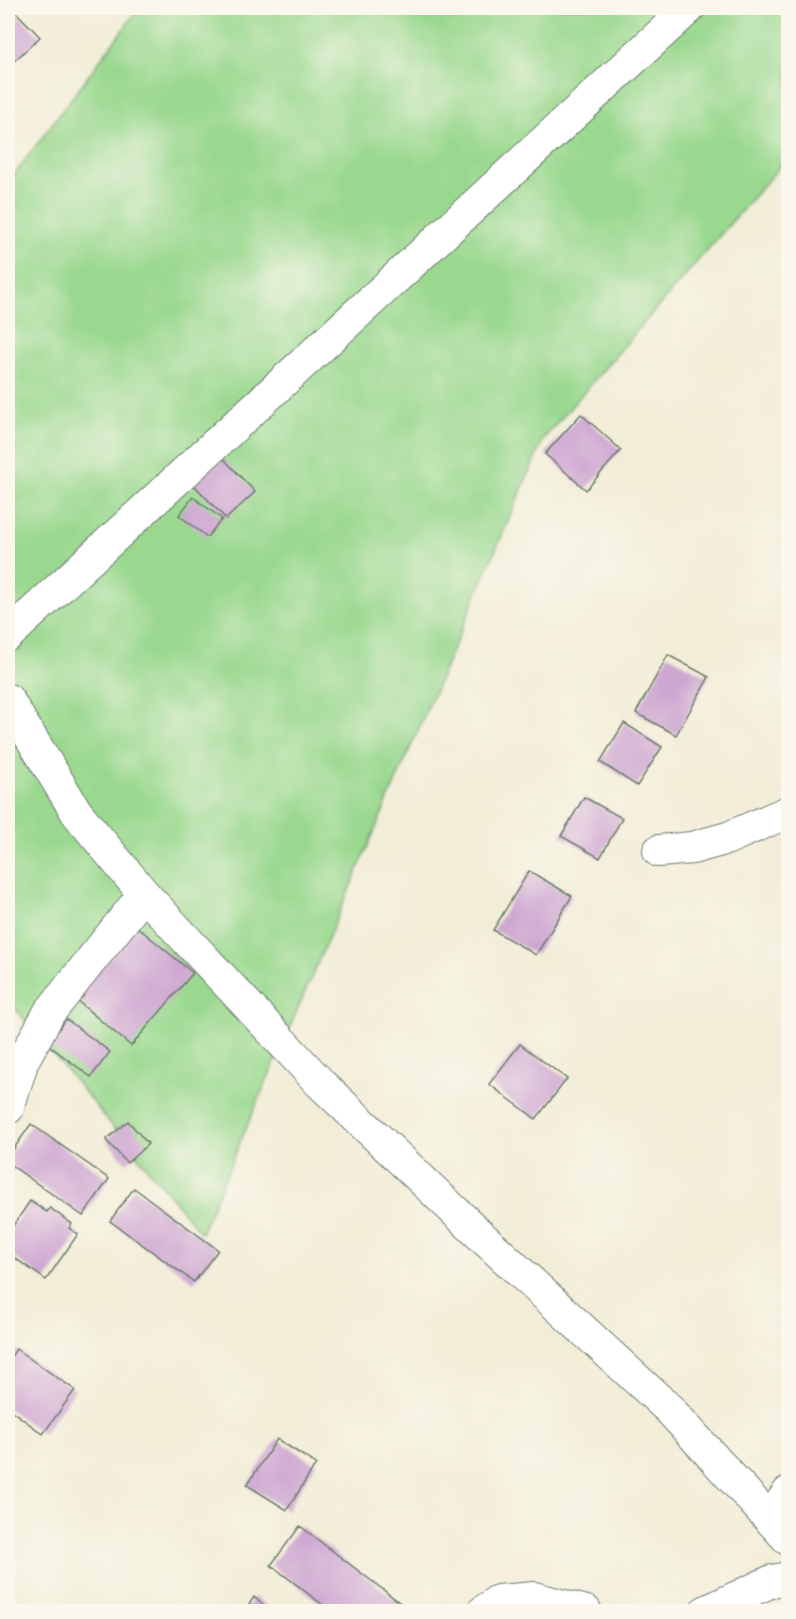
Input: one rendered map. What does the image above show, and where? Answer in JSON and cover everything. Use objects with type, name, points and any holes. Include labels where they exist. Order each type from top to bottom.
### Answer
[{"type":"street","points":[[8,635],[689,8]]},
{"type":"street","points":[[8,700],[76,813],[144,894],[321,1083],[481,1236],[669,1409],[779,1529]]},
{"type":"street","points":[[659,850],[692,848],[728,838],[789,812]]},
{"type":"street","points":[[8,1108],[23,1060],[49,1013],[144,894]]},
{"type":"street","points":[[779,1529],[789,1493]]},
{"type":"street","points":[[705,1611],[772,1581],[789,1578]]},
{"type":"street","points":[[483,1611],[498,1601],[534,1598],[586,1611]]},
{"type":"green space","points":[[139,8],[788,8],[788,157],[544,438],[201,1233],[8,1000],[8,183]]},
{"type":"building","points":[[8,8],[12,8],[40,37],[12,63],[8,58]]},
{"type":"building","points":[[581,414],[621,450],[586,490],[545,454]]},
{"type":"building","points":[[222,457],[255,492],[226,519],[193,484]]},
{"type":"building","points":[[193,497],[222,519],[207,537],[179,515]]},
{"type":"building","points":[[668,655],[709,677],[676,735],[636,713]]},
{"type":"building","points":[[624,723],[662,747],[637,786],[600,762]]},
{"type":"building","points":[[584,797],[622,818],[600,858],[561,836]]},
{"type":"building","points":[[529,871],[572,896],[536,955],[493,930]]},
{"type":"building","points":[[136,926],[193,973],[131,1046],[75,999]]},
{"type":"building","points":[[66,1019],[110,1052],[91,1077],[47,1044]]},
{"type":"building","points":[[520,1044],[567,1079],[536,1119],[489,1084]]},
{"type":"building","points":[[128,1121],[148,1144],[127,1163],[106,1140]]},
{"type":"building","points":[[31,1124],[109,1179],[83,1216],[8,1163],[8,1157]]},
{"type":"building","points":[[134,1188],[218,1250],[194,1282],[110,1221]]},
{"type":"building","points":[[30,1201],[47,1212],[50,1208],[72,1224],[69,1228],[78,1234],[46,1280],[8,1253],[8,1233]]},
{"type":"building","points":[[16,1349],[75,1390],[43,1434],[8,1408],[8,1361]]},
{"type":"building","points":[[277,1439],[316,1464],[287,1510],[247,1485]]},
{"type":"building","points":[[300,1526],[412,1612],[332,1612],[271,1565]]},
{"type":"building","points":[[254,1597],[274,1612],[244,1612]]}]
